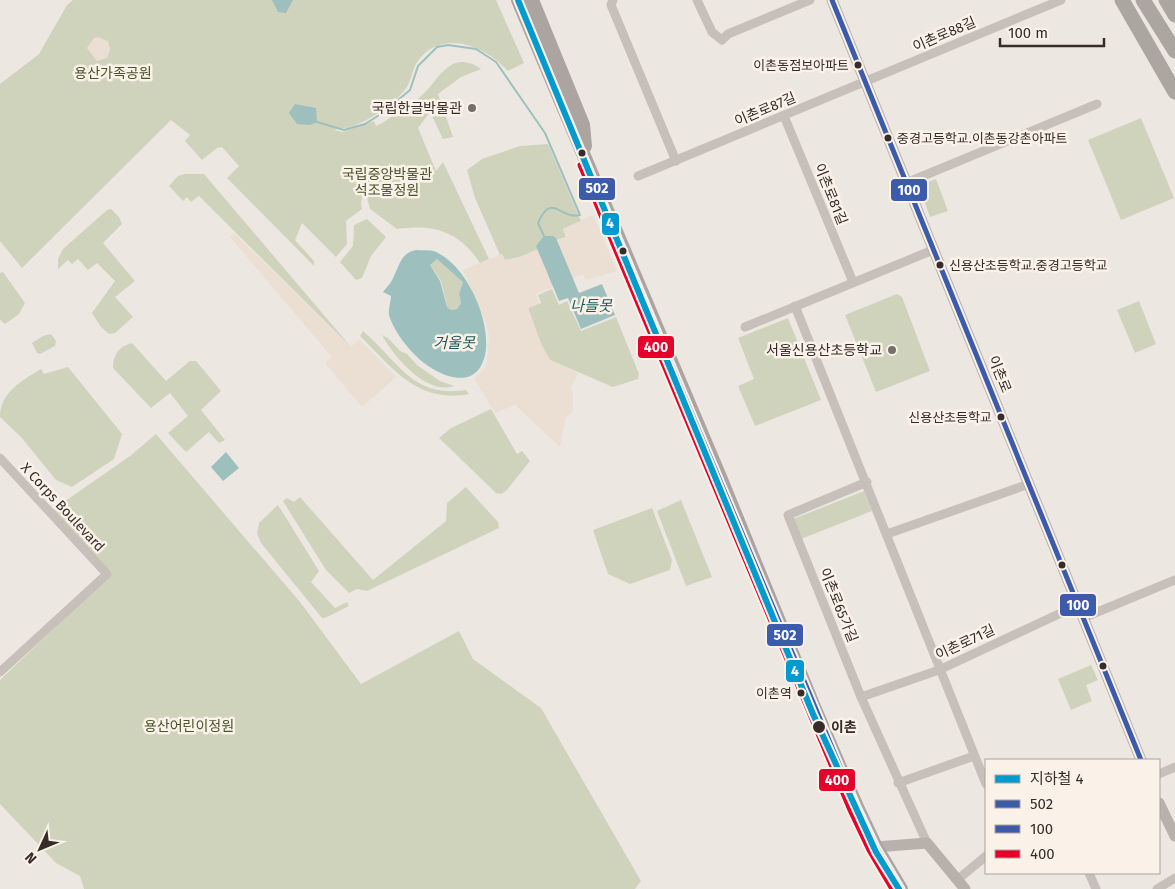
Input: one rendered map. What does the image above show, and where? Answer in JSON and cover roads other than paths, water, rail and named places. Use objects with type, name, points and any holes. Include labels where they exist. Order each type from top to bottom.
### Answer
[{"type":"highway","points":[[1122,0],[1175,92]]},
{"type":"highway","points":[[1143,0],[1175,51]]},
{"type":"highway","points":[[1166,0],[1175,15]]},
{"type":"main road","points":[[518,0],[720,477],[810,698],[876,847],[901,889]]},
{"type":"main road","points":[[532,0],[583,125],[587,162]]},
{"type":"street","points":[[613,0],[611,5],[676,161]]},
{"type":"street","points":[[697,0],[712,32],[722,40],[728,34],[810,0]]},
{"type":"street","name":"이촌로","points":[[832,0],[1078,605],[1112,695],[1140,759]]},
{"type":"street","name":"이촌로88길","points":[[865,82],[1061,0]]},
{"type":"street","name":"이촌로87길","points":[[638,176],[865,82]]},
{"type":"street","points":[[906,183],[1097,104]]},
{"type":"street","name":"이촌로81길","points":[[784,116],[853,282]]},
{"type":"street","points":[[745,327],[933,250]]},
{"type":"street","points":[[796,306],[867,482],[939,670],[985,782]]},
{"type":"street","name":"X Corps Boulevard","points":[[0,458],[107,574],[0,672]]},
{"type":"street","name":"이촌로65가길","points":[[867,482],[788,515],[861,697],[898,784],[927,842]]},
{"type":"street","points":[[887,534],[1029,484]]},
{"type":"street","points":[[1083,618],[1175,580]]},
{"type":"street","name":"이촌로71길","points":[[861,697],[939,670],[1078,605]]},
{"type":"street","points":[[898,784],[974,756]]},
{"type":"street","points":[[1160,774],[1175,767]]},
{"type":"street","points":[[1160,805],[1175,836]]},
{"type":"street","points":[[876,847],[927,842],[961,885],[985,857]]},
{"type":"street","points":[[1089,874],[1096,889]]},
{"type":"street","points":[[1157,889],[1175,878]]},
{"type":"water","points":[[272,0],[293,0],[286,13],[278,12]]},
{"type":"water","points":[[295,104],[316,108],[317,122],[310,125],[297,124],[289,113]]},
{"type":"water","name":"나들못","points":[[544,236],[556,238],[579,293],[602,284],[615,315],[581,329],[568,298],[559,301],[536,246]]},
{"type":"water","name":"거울못","points":[[411,251],[433,251],[438,253],[449,260],[468,283],[481,313],[486,342],[485,355],[480,367],[473,375],[464,378],[454,377],[433,369],[412,352],[393,326],[389,313],[391,296],[383,292],[392,280],[404,256]],"holes":[[[437,259],[463,282],[459,294],[461,303],[457,309],[451,310],[447,307],[440,281],[430,265]]]},
{"type":"water","points":[[226,452],[239,468],[223,481],[211,467]]},
{"type":"waterway","points":[[317,122],[344,130],[365,124],[381,114],[410,90],[418,66],[437,47],[448,45],[476,49],[496,62],[545,133],[580,215],[567,214],[552,208],[548,209],[538,223],[544,236]]},
{"type":"metro line","name":"4","points":[[518,0],[813,714],[876,852],[899,889]]},
{"type":"place","name":"이촌동점보아파트","points":[[858,65]]},
{"type":"place","name":"국립한글박물관","points":[[472,108]]},
{"type":"place","name":"중경고등학교.이촌동강촌아파트","points":[[888,138]]},
{"type":"place","name":"신용산초등학교.중경고등학교","points":[[940,265]]},
{"type":"place","name":"서울신용산초등학교","points":[[892,350]]},
{"type":"place","name":"신용산초등학교","points":[[1001,417]]},
{"type":"place","name":"이촌역","points":[[801,693]]},
{"type":"place","name":"이촌","points":[[819,727]]},
{"type":"park label","name":"용산가족공원","points":[[113,73]]},
{"type":"park label","name":"국립중앙박물관 석조물정원","points":[[387,182]]},
{"type":"park label","name":"용산어린이정원","points":[[189,726]]}]
